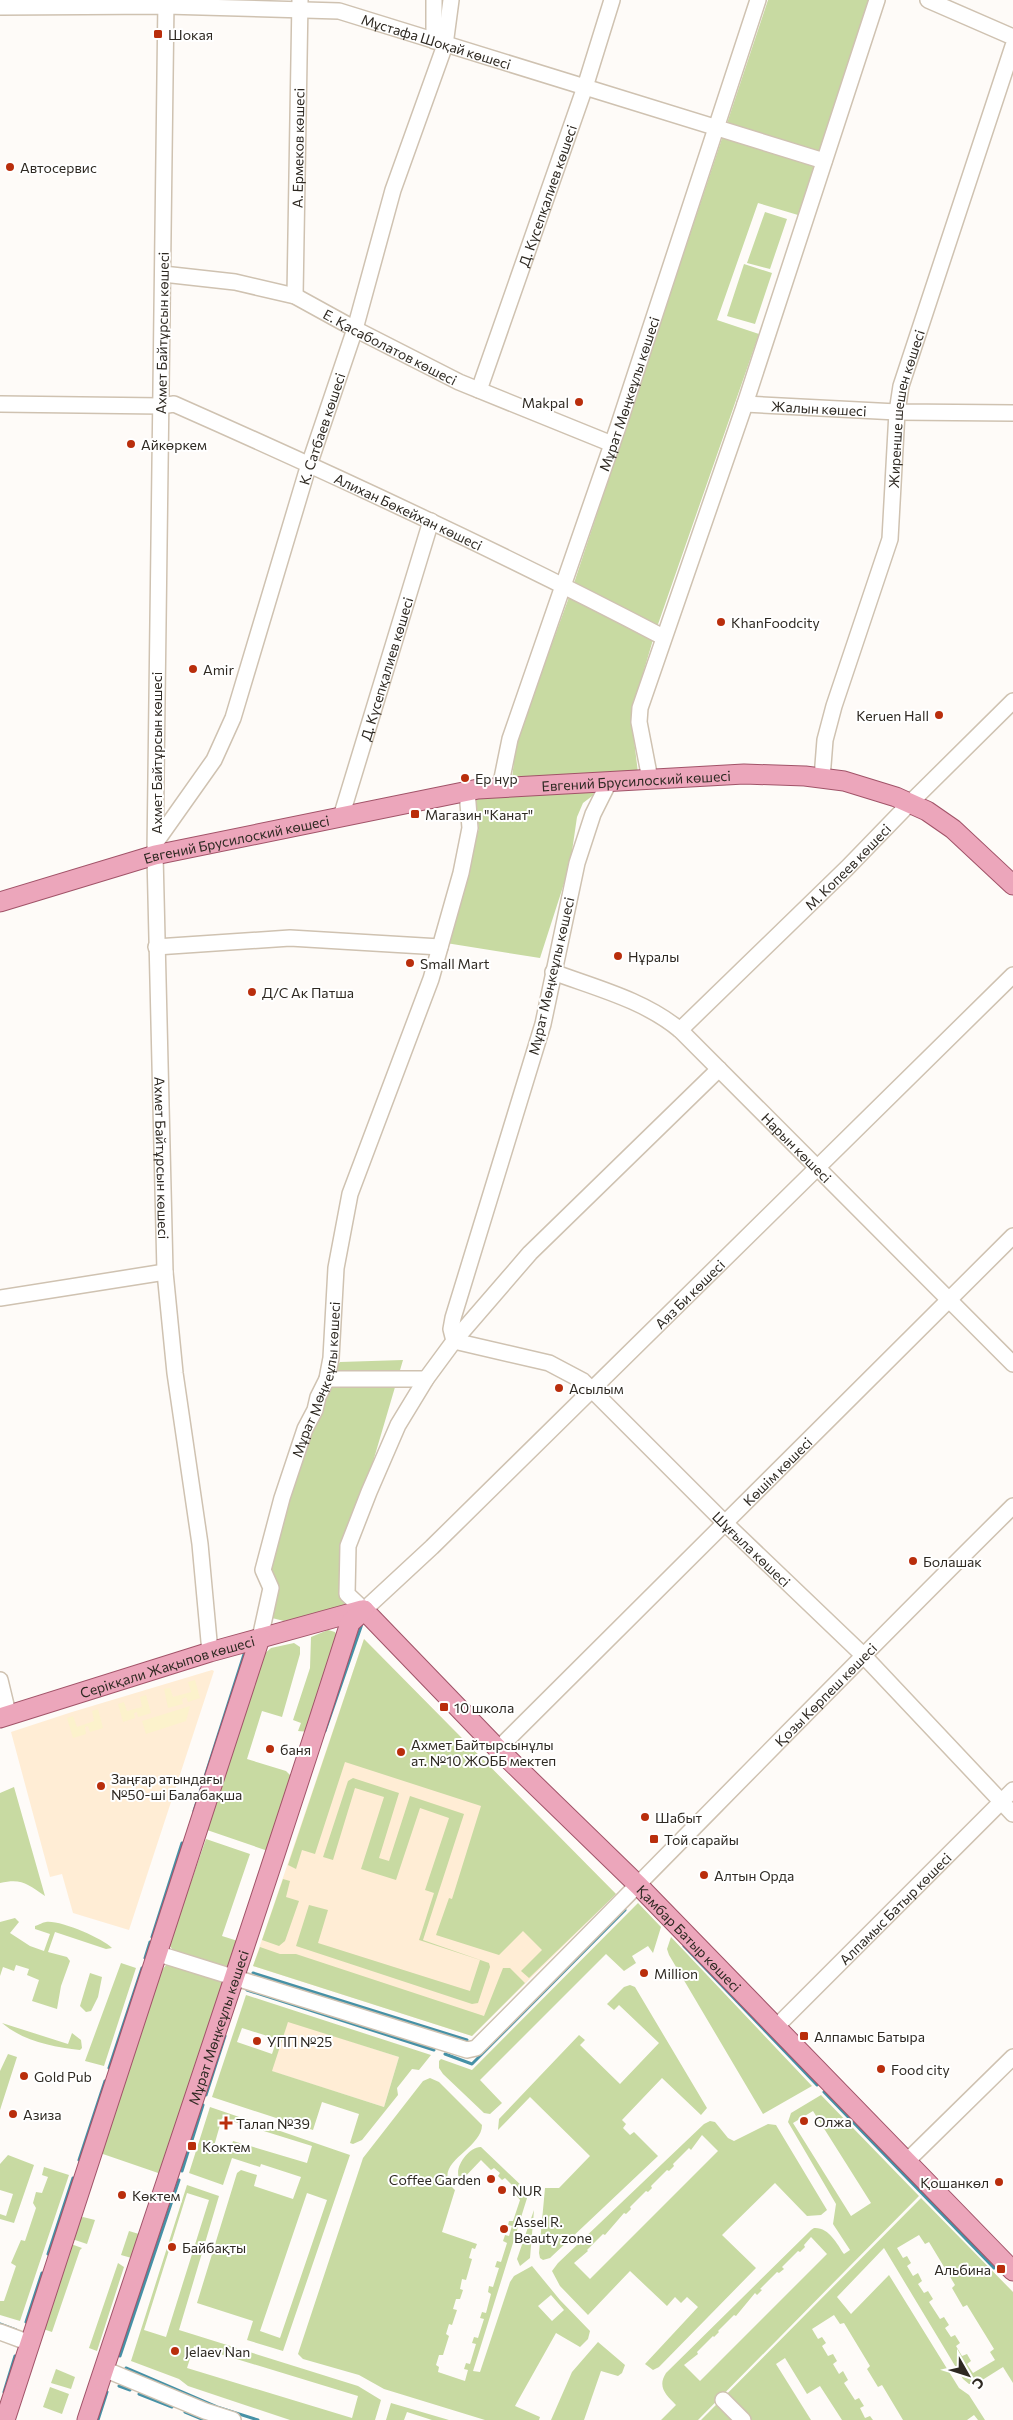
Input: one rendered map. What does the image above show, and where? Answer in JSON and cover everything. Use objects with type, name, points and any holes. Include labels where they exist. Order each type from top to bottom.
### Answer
[{"type":"main road","name":"Евгений Брусилоский көшесі","points":[[0,902],[156,849],[340,817],[467,791],[744,774],[822,778],[870,788],[910,803],[953,829],[1013,885]]},
{"type":"main road","name":"Серікқали Жақыпов көшесі","points":[[1,1718],[210,1652],[364,1610]]},
{"type":"main road","name":"Мұрат Мөңкеұлы көшесі","points":[[87,2420],[233,1977],[275,1858],[350,1623],[364,1610]]},
{"type":"main road","name":"Қамбар Батыр көшесі","points":[[364,1610],[498,1749],[639,1886],[1013,2271]]},
{"type":"main road","points":[[336,1618],[343,1624],[346,1636]]},
{"type":"main road","name":"Мұрат Мөңкеұлы көшесі","points":[[5,2420],[156,1962],[260,1638]]},
{"type":"street","points":[[434,0],[440,43]]},
{"type":"street","name":"К. Сатбаев көшесі","points":[[156,849],[200,783],[228,731],[310,464],[355,330],[393,190],[440,43],[451,0]]},
{"type":"street","name":"Д. Күсепқалиев көшесі","points":[[479,390],[584,87],[612,0]]},
{"type":"street","name":"Мұрат Мөңкеұлы көшесі","points":[[500,788],[510,739],[612,444],[758,0]]},
{"type":"street","points":[[650,779],[638,715],[663,637],[745,404],[877,0]]},
{"type":"street","points":[[928,0],[1013,37]]},
{"type":"street","name":"Мұстафа Шоқай көшесі","points":[[0,7],[166,3],[300,4],[339,11],[824,161]]},
{"type":"street","name":"Ахмет Байтұрсын көшесі","points":[[166,3],[156,947],[165,1272],[175,1373],[200,1544],[210,1652]]},
{"type":"street","name":"А. Ермеков көшесі","points":[[295,296],[300,4]]},
{"type":"street","name":"Жиренше шешен көшесі","points":[[822,778],[825,740],[834,706],[890,539],[897,412],[901,386],[1013,46]]},
{"type":"street","name":"Е. Қасаболатов көшесі","points":[[163,274],[235,282],[295,296],[355,330],[479,390],[612,444]]},
{"type":"street","name":"Алихан Бөкейхан көшесі","points":[[0,404],[161,406],[174,404],[310,464],[564,584],[663,637]]},
{"type":"street","name":"Жалын көшесі","points":[[745,404],[897,412],[1013,412]]},
{"type":"street","name":"Д. Күсепқалиев көшесі","points":[[340,817],[431,521]]},
{"type":"street","name":"М. Копеев көшесі","points":[[680,1030],[847,868],[1013,701]]},
{"type":"street","name":"Мұрат Мөңкеұлы көшесі","points":[[454,1341],[451,1329],[453,1318],[543,1024],[577,864],[593,814],[609,782]]},
{"type":"street","name":"Мұрат Мөңкеұлы көшесі","points":[[260,1638],[271,1588],[263,1570],[282,1498],[305,1429],[315,1410],[318,1397],[327,1379],[331,1358],[336,1268],[350,1194],[431,979],[461,873],[470,828],[467,791]]},
{"type":"street","points":[[156,947],[290,938],[440,947]]},
{"type":"street","name":"Нарын көшесі","points":[[553,972],[642,1006],[667,1019],[680,1030],[1013,1364]]},
{"type":"street","name":"Аяз Би көшесі","points":[[364,1610],[432,1547],[1013,975]]},
{"type":"street","points":[[364,1610],[347,1594],[348,1546],[398,1425],[426,1379],[454,1341],[530,1252],[719,1069]]},
{"type":"street","name":"Көшім көшесі","points":[[498,1749],[1013,1236]]},
{"type":"street","points":[[0,1298],[165,1272]]},
{"type":"street","name":"Шұғыла көшесі","points":[[454,1341],[549,1363],[571,1373],[592,1389],[726,1523],[863,1655],[1013,1814]]},
{"type":"street","points":[[327,1379],[426,1379]]},
{"type":"street","name":"Қозы Көрпеш көшесі","points":[[233,1977],[471,2050],[639,1886],[863,1655],[1013,1506]]},
{"type":"street","points":[[0,1680],[7,1709],[1,1718]]},
{"type":"street","name":"Алпамыс Батыр көшесі","points":[[776,2027],[1013,1790]]},
{"type":"street","points":[[156,1962],[233,1977]]},
{"type":"street","points":[[906,2162],[1013,2057]]},
{"type":"street","points":[[0,2332],[30,2343]]},
{"type":"street","points":[[104,2369],[205,2411],[233,2420]]},
{"type":"street","points":[[723,2400],[743,2420]]},
{"type":"shaded area","name":"Ахмет Байтырсынұлы ат. №10 ЖОББ мектеп","points":[[364,1639],[616,1894],[472,2036],[253,1966]]},
{"type":"shaded area","name":"Заңғар атындағы №50-ші Балабақша","points":[[212,1670],[214,1671],[129,1930],[73,1913],[62,1874],[50,1877],[11,1732]]},
{"type":"shaded area","points":[[288,2021],[399,2057],[384,2107],[271,2071]]},
{"type":"green space","points":[[768,0],[871,0],[798,215],[758,203],[717,320],[759,334],[655,633],[631,714],[638,773],[512,779],[516,742],[572,589]]},
{"type":"green space","points":[[765,212],[787,219],[770,269],[747,263]]},
{"type":"green space","points":[[744,264],[772,273],[755,324],[727,316]]},
{"type":"green space","points":[[600,790],[583,803],[577,817],[570,865],[540,958],[446,943],[479,828],[473,798]]},
{"type":"green space","points":[[403,1360],[370,1472],[340,1550],[342,1595],[351,1605],[284,1621],[264,1616],[263,1570],[327,1379],[340,1362]]},
{"type":"green space","points":[[328,1630],[335,1632],[337,1636],[309,1732],[298,1731],[301,1723],[293,1720],[310,1668],[311,1637]]},
{"type":"green space","points":[[364,1639],[616,1894],[529,1978],[521,1971],[542,1950],[523,1931],[499,1955],[436,1935],[449,1898],[452,1899],[481,1806],[345,1762],[315,1854],[302,1850],[296,1869],[288,1865]]},
{"type":"green space","points":[[294,1643],[300,1647],[300,1654],[282,1717],[262,1711],[247,1759],[286,1771],[294,1779],[271,1852],[207,1830],[263,1655],[271,1648]]},
{"type":"green space","points":[[353,1778],[399,1793],[379,1858],[389,1861],[410,1796],[464,1814],[423,1940],[489,1963],[490,1967],[478,2003],[472,2004],[296,1946],[309,1905],[328,1910],[318,1943],[470,1991],[480,1960],[419,1940],[434,1893],[425,1890],[449,1818],[420,1808],[396,1880],[361,1869],[384,1797],[355,1788],[333,1860],[323,1857],[348,1781]]},
{"type":"green space","points":[[14,1787],[45,1896],[24,1883],[14,1881],[0,1883],[0,1793]]},
{"type":"green space","points":[[206,1839],[250,1854],[222,1936],[241,1942],[232,1966],[227,1968],[173,1950],[169,1945]]},
{"type":"green space","points":[[283,1879],[290,1881],[286,1897],[299,1901],[285,1941],[279,1946],[262,1940]]},
{"type":"green space","points":[[638,1903],[661,1927],[653,1953],[648,1946],[632,1956],[636,1963],[624,1971],[606,1954],[480,2080],[502,2103],[490,2114],[484,2113],[443,2074],[439,2068],[439,2061],[441,2059],[472,2070]]},
{"type":"green space","points":[[15,1918],[19,1922],[10,1933],[30,1946],[44,1951],[50,1934],[35,1929],[35,1926],[46,1922],[80,1930],[112,1948],[106,1949],[55,1932],[48,1952],[67,1957],[70,1961],[61,1986],[57,2009],[32,2001],[39,1980],[27,1975],[29,1969],[16,1965],[14,1971],[3,1967],[0,1976],[0,1922]]},
{"type":"green space","points":[[671,1937],[812,2086],[763,2114],[669,1955],[667,1949]]},
{"type":"green space","points":[[260,1947],[280,1954],[296,1954],[484,2016],[503,1968],[510,1968],[525,1983],[472,2036],[253,1966]]},
{"type":"green space","points":[[121,1963],[136,1968],[104,2066],[85,2061]]},
{"type":"green space","points":[[167,1964],[222,1981],[225,1984],[164,2175],[100,2153],[161,1971]]},
{"type":"green space","points":[[90,1973],[102,1977],[98,1997],[91,2011],[86,2012],[80,2006]]},
{"type":"green space","points":[[630,1985],[635,1987],[707,2108],[701,2115],[662,2078],[622,2120],[626,2124],[623,2128],[630,2135],[634,2132],[658,2156],[550,2258],[543,2260],[540,2258],[539,2253],[545,2188],[559,2188],[590,2156],[530,2097],[498,2130],[499,2119],[579,2035],[585,2040],[580,2045],[620,2084],[659,2043],[619,2005],[614,2010],[607,2004],[624,1987]]},
{"type":"green space","points":[[246,1995],[431,2055],[419,2070],[412,2069],[397,2088],[398,2095],[362,2140],[353,2144],[350,2143],[359,2114],[322,2102],[313,2130],[212,2097]],"holes":[[[288,2022],[399,2057],[384,2107],[272,2071]],[[242,2028],[277,2039],[272,2054],[237,2042]]]},
{"type":"green space","points":[[2,2023],[68,2044],[72,2033],[81,2040],[82,2048],[80,2050],[70,2049],[29,2039]]},
{"type":"green space","points":[[8,2054],[17,2057],[0,2110],[0,2071]]},
{"type":"green space","points":[[430,2078],[439,2082],[482,2125],[480,2134],[458,2157],[448,2172],[448,2181],[455,2190],[442,2232],[477,2244],[475,2249],[472,2248],[469,2258],[472,2259],[466,2280],[462,2279],[460,2289],[463,2290],[460,2299],[456,2299],[453,2309],[457,2310],[452,2325],[449,2324],[446,2334],[449,2336],[443,2355],[439,2355],[436,2365],[439,2367],[438,2372],[465,2381],[468,2370],[464,2369],[466,2363],[470,2364],[476,2344],[472,2343],[474,2337],[478,2338],[484,2319],[480,2318],[482,2312],[486,2313],[491,2294],[488,2292],[489,2286],[493,2287],[499,2268],[495,2267],[497,2261],[501,2262],[507,2243],[503,2241],[505,2235],[509,2236],[512,2226],[508,2225],[509,2221],[513,2221],[520,2200],[512,2190],[514,2187],[505,2178],[502,2180],[498,2176],[500,2173],[494,2168],[491,2170],[481,2160],[461,2181],[458,2176],[460,2165],[471,2150],[481,2147],[525,2189],[528,2195],[473,2371],[480,2372],[510,2282],[514,2276],[532,2266],[560,2300],[590,2331],[588,2339],[580,2347],[556,2333],[515,2406],[540,2417],[539,2420],[485,2420],[384,2389],[359,2375],[303,2359],[298,2354],[363,2158],[423,2081]],"holes":[[[551,2295],[564,2310],[552,2321],[538,2306]]]},
{"type":"green space","points":[[821,2095],[919,2196],[698,2420],[661,2420],[676,2405],[666,2394],[663,2387],[662,2382],[666,2373],[811,2230],[819,2228],[824,2230],[844,2254],[850,2250],[833,2224],[836,2204],[788,2122],[791,2113]],"holes":[[[813,2111],[871,2203],[851,2216],[793,2123]],[[811,2237],[827,2254],[700,2381],[684,2365],[698,2354],[697,2352],[734,2315],[736,2316],[755,2293],[757,2295],[762,2290],[760,2289],[777,2272],[779,2273],[784,2269],[782,2267],[798,2251],[800,2252],[805,2247],[804,2245]]]},
{"type":"green space","points":[[210,2107],[350,2155],[283,2351],[247,2340],[253,2321],[197,2303],[237,2173],[241,2170],[257,2175],[254,2186],[293,2199],[301,2177],[261,2164],[260,2167],[232,2158],[223,2185],[189,2173]],"holes":[[[222,2118],[312,2146],[307,2163],[233,2141],[230,2151],[214,2146]],[[307,2193],[327,2200],[280,2338],[260,2331]]]},
{"type":"green space","points":[[710,2121],[715,2122],[728,2138],[734,2141],[768,2124],[776,2125],[827,2210],[821,2215],[807,2216],[775,2183],[722,2235],[756,2268],[659,2367],[653,2370],[645,2364],[698,2307],[687,2297],[681,2303],[675,2297],[667,2306],[630,2271],[588,2315],[560,2286],[552,2271],[558,2263],[704,2124]],"holes":[[[702,2135],[718,2151],[590,2279],[574,2263],[603,2234],[605,2235],[624,2213],[626,2214],[631,2209],[630,2207],[646,2191],[648,2192],[652,2188],[651,2186],[667,2170],[669,2171],[674,2166],[673,2164],[689,2148],[691,2150]]]},
{"type":"green space","points":[[8,2155],[34,2165],[14,2223],[0,2219],[0,2214],[6,2216],[13,2194],[0,2190],[0,2164]]},
{"type":"green space","points":[[44,2167],[69,2175],[20,2321],[0,2315],[0,2301],[4,2301],[16,2266],[11,2263],[21,2240],[25,2241],[36,2208],[33,2203],[36,2192],[42,2193],[48,2177],[42,2175]]},
{"type":"green space","points":[[187,2185],[219,2196],[179,2330],[358,2386],[381,2400],[375,2420],[290,2420],[188,2386],[179,2379],[131,2361]],"holes":[[[187,2193],[209,2200],[166,2337],[144,2330]],[[194,2346],[358,2396],[352,2418],[187,2368]]]},
{"type":"green space","points":[[921,2198],[1013,2292],[1013,2383],[1003,2367],[976,2384],[969,2384],[963,2379],[884,2248],[837,2297],[851,2314],[889,2275],[959,2388],[969,2395],[985,2420],[978,2420],[974,2415],[967,2420],[903,2420],[882,2385],[878,2387],[867,2369],[870,2366],[844,2323],[840,2324],[834,2315],[812,2329],[818,2339],[822,2337],[826,2343],[822,2346],[828,2356],[833,2354],[837,2361],[833,2364],[839,2374],[843,2371],[848,2380],[844,2383],[855,2400],[859,2398],[864,2406],[860,2408],[865,2418],[870,2416],[873,2420],[842,2420],[820,2386],[807,2394],[785,2358],[776,2364],[811,2420],[751,2420],[730,2400],[736,2420],[701,2420]],"holes":[[[919,2235],[925,2244],[929,2242],[955,2285],[952,2288],[963,2307],[967,2305],[994,2349],[990,2352],[995,2360],[973,2373],[967,2364],[971,2361],[967,2354],[962,2356],[956,2346],[960,2343],[955,2335],[951,2337],[945,2328],[949,2325],[944,2317],[940,2319],[929,2302],[933,2299],[928,2291],[924,2293],[918,2284],[922,2281],[918,2273],[913,2276],[907,2266],[911,2263],[907,2256],[903,2258],[897,2248]]]},
{"type":"green space","points":[[534,2210],[530,2258],[520,2266],[517,2259]]},
{"type":"green space","points":[[83,2217],[95,2220],[87,2244],[72,2239]]},
{"type":"green space","points":[[129,2231],[139,2234],[135,2259],[121,2255]]},
{"type":"green space","points":[[71,2244],[82,2248],[52,2332],[43,2329]]},
{"type":"green space","points":[[118,2263],[124,2267],[97,2351],[89,2348]]},
{"type":"green space","points":[[598,2342],[625,2365],[622,2373],[618,2376],[601,2371],[584,2420],[551,2420],[572,2372]]},
{"type":"green space","points":[[56,2369],[75,2377],[71,2389],[51,2383]]},
{"type":"green space","points":[[50,2387],[69,2394],[62,2414],[43,2407]]},
{"type":"green space","points":[[391,2403],[449,2420],[432,2420],[407,2412],[404,2420],[386,2420]]},
{"type":"sand","points":[[195,1680],[200,1698],[188,1702],[186,1697],[182,1699],[183,1704],[168,1708],[164,1689],[170,1688],[173,1697],[191,1692],[188,1682]]},
{"type":"sand","points":[[146,1695],[151,1713],[138,1717],[137,1712],[134,1713],[135,1718],[123,1722],[118,1704],[124,1702],[127,1711],[142,1707],[140,1697]]},
{"type":"sand","points":[[190,1706],[186,1721],[146,1734],[142,1721]]},
{"type":"sand","points":[[98,1709],[103,1728],[90,1732],[88,1726],[85,1727],[86,1734],[73,1738],[67,1718],[73,1716],[77,1727],[94,1721],[92,1711]]},
{"type":"waterway","points":[[325,1731],[363,1621]]},
{"type":"waterway","points":[[194,1811],[246,1648]]},
{"type":"waterway","points":[[152,1937],[182,1843]]},
{"type":"waterway","points":[[445,2054],[472,2064],[625,1910]]},
{"type":"waterway","points":[[145,1958],[150,1942]]},
{"type":"waterway","points":[[684,1946],[817,2085]]},
{"type":"waterway","points":[[109,2068],[142,1968]]},
{"type":"waterway","points":[[253,1973],[467,2040]]},
{"type":"waterway","points":[[247,1990],[434,2050]]},
{"type":"waterway","points":[[206,2095],[225,2036]]},
{"type":"waterway","points":[[79,2160],[105,2081]]},
{"type":"waterway","points":[[824,2092],[994,2268]]},
{"type":"waterway","points":[[192,2140],[203,2105]]},
{"type":"waterway","points":[[182,2171],[188,2152]]},
{"type":"waterway","points":[[48,2254],[73,2178]]},
{"type":"waterway","points":[[120,2356],[179,2180]]},
{"type":"waterway","points":[[26,2322],[42,2273]]},
{"type":"waterway","points":[[0,2324],[16,2330]]},
{"type":"waterway","points":[[4,2392],[15,2356]]},
{"type":"waterway","points":[[126,2368],[217,2407],[258,2420]]},
{"type":"waterway","points":[[119,2386],[130,2390]]},
{"type":"waterway","points":[[98,2420],[107,2392]]},
{"type":"waterway","points":[[139,2394],[172,2407]]},
{"type":"waterway","points":[[185,2412],[204,2420]]},
{"type":"place","name":"Шокая","points":[[158,34]]},
{"type":"place","name":"Автосервис","points":[[10,167]]},
{"type":"place","name":"Makpal","points":[[579,402]]},
{"type":"place","name":"Айкөркем","points":[[131,444]]},
{"type":"place","name":"KhanFoodcity","points":[[721,622]]},
{"type":"place","name":"Amir","points":[[193,669]]},
{"type":"place","name":"Keruen Hall","points":[[939,715]]},
{"type":"place","name":"Ер нур","points":[[465,778]]},
{"type":"place","name":"Магазин \"Канат\"","points":[[415,814]]},
{"type":"place","name":"Нұралы","points":[[618,956]]},
{"type":"place","name":"Small Mart","points":[[410,963]]},
{"type":"place","name":"Д/С Ак Патша","points":[[252,992]]},
{"type":"place","name":"Асылым","points":[[559,1388]]},
{"type":"place","name":"Болашак","points":[[913,1561]]},
{"type":"place","name":"10 школа","points":[[444,1707]]},
{"type":"place","name":"баня","points":[[270,1749]]},
{"type":"place","name":"Ахмет Байтырсынұлы ат. №10 ЖОББ мектеп","points":[[401,1752]]},
{"type":"place","name":"Заңғар атындағы №50-ші Балабақша","points":[[101,1786]]},
{"type":"place","name":"Шабыт","points":[[645,1817]]},
{"type":"place","name":"Той сарайы","points":[[654,1839]]},
{"type":"place","name":"Алтын Орда","points":[[704,1875]]},
{"type":"place","name":"Million","points":[[644,1973]]},
{"type":"place","name":"Алпамыс Батыра","points":[[804,2036]]},
{"type":"place","name":"УПП №25","points":[[257,2041]]},
{"type":"place","name":"Food city","points":[[881,2069]]},
{"type":"place","name":"Gold Pub","points":[[24,2076]]},
{"type":"place","name":"Азиза","points":[[13,2114]]},
{"type":"place","name":"Олжа","points":[[804,2121]]},
{"type":"place","name":"Талап №39","points":[[226,2123]]},
{"type":"place","name":"Коктем","points":[[192,2146]]},
{"type":"place","name":"Coffee Garden","points":[[491,2179]]},
{"type":"place","name":"Қошанкөл","points":[[999,2182]]},
{"type":"place","name":"NUR","points":[[502,2190]]},
{"type":"place","name":"Көктем","points":[[122,2195]]},
{"type":"place","name":"Assel R. Beauty zone","points":[[504,2229]]},
{"type":"place","name":"Байбақты","points":[[172,2247]]},
{"type":"place","name":"Альбина","points":[[1001,2269]]},
{"type":"place","name":"Jelaev Nan","points":[[175,2351]]}]
